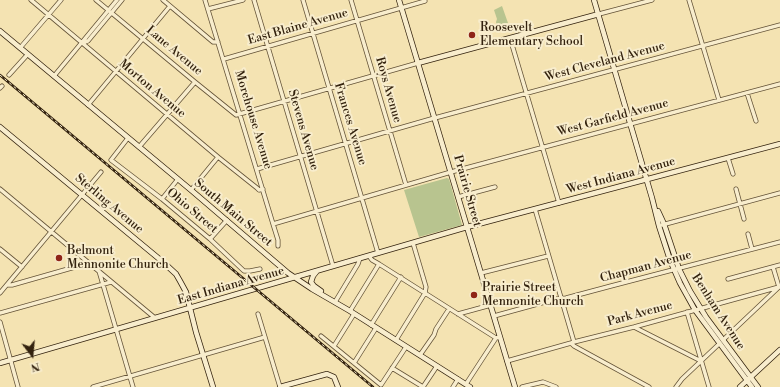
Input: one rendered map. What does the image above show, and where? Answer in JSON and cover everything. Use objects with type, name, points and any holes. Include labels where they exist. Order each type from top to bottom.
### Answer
[{"type":"main road","name":"Prairie Street","points":[[399,0],[491,305],[498,337],[515,387]]},
{"type":"main road","name":"Benham Avenue","points":[[594,0],[652,198],[684,290],[695,310],[749,379],[758,387]]},
{"type":"main road","points":[[418,63],[598,14]]},
{"type":"main road","name":"South Main Street","points":[[0,31],[295,278],[468,386]]},
{"type":"main road","name":"Sterling Avenue","points":[[0,127],[170,269],[180,281],[184,286],[202,355],[213,387]]},
{"type":"main road","name":"West Indiana Avenue","points":[[467,227],[780,144]]},
{"type":"main road","name":"East Indiana Avenue","points":[[0,363],[318,272],[333,266],[467,227]]},
{"type":"main road","name":"Benham Avenue","points":[[676,269],[721,342]]},
{"type":"main road","points":[[318,272],[313,276],[312,283],[326,297]]},
{"type":"main road","points":[[740,387],[780,350]]},
{"type":"main road","points":[[280,387],[324,374],[332,375],[335,378],[338,387]]},
{"type":"main road","name":"Benham Avenue","points":[[749,379],[752,387]]},
{"type":"street","name":"Morton Avenue","points":[[31,0],[218,157],[259,190],[263,189]]},
{"type":"street","points":[[20,48],[61,0]]},
{"type":"street","name":"Lane Avenue","points":[[96,0],[234,114],[240,114]]},
{"type":"street","points":[[110,11],[117,0]]},
{"type":"street","points":[[54,76],[84,39],[122,0]]},
{"type":"street","points":[[163,0],[213,42],[218,42]]},
{"type":"street","name":"Morehouse Avenue","points":[[205,0],[274,224],[278,246]]},
{"type":"street","points":[[208,9],[243,0]]},
{"type":"street","name":"Stevens Avenue","points":[[254,0],[333,266]]},
{"type":"street","name":"Frances Avenue","points":[[303,0],[378,253]]},
{"type":"street","name":"Roys Avenue","points":[[351,0],[406,185]]},
{"type":"street","points":[[598,14],[652,0]]},
{"type":"street","points":[[689,0],[719,100]]},
{"type":"street","name":"East Blaine Avenue","points":[[224,59],[425,1]]},
{"type":"street","points":[[88,105],[170,6]]},
{"type":"street","name":"West Cleveland Avenue","points":[[257,169],[389,130],[780,25]]},
{"type":"street","points":[[510,38],[559,203]]},
{"type":"street","points":[[9,75],[28,54]]},
{"type":"street","points":[[240,114],[418,63]]},
{"type":"street","points":[[139,147],[195,82]]},
{"type":"street","name":"West Garfield Avenue","points":[[274,224],[451,172],[780,84]]},
{"type":"street","points":[[747,93],[756,121]]},
{"type":"street","name":"Ohio Street","points":[[128,138],[111,160],[162,199],[210,239],[244,271],[260,268]]},
{"type":"street","points":[[191,190],[218,157]]},
{"type":"street","points":[[728,158],[733,174]]},
{"type":"street","points":[[0,293],[101,172]]},
{"type":"street","points":[[162,199],[178,179]]},
{"type":"street","points":[[458,197],[495,187]]},
{"type":"street","points":[[0,189],[155,318]]},
{"type":"street","points":[[736,189],[744,219]]},
{"type":"street","points":[[661,225],[780,193]]},
{"type":"street","points":[[535,209],[572,343],[574,346],[644,386],[649,387]]},
{"type":"street","points":[[210,239],[227,220]]},
{"type":"street","points":[[748,234],[752,250]]},
{"type":"street","name":"Chapman Avenue","points":[[494,316],[780,242]]},
{"type":"street","points":[[396,340],[425,293],[426,287],[413,243]]},
{"type":"street","points":[[0,249],[22,267]]},
{"type":"street","points":[[369,256],[372,260],[401,277],[449,309],[498,337],[468,386]]},
{"type":"street","points":[[481,274],[548,256]]},
{"type":"street","points":[[335,302],[358,264],[360,258]]},
{"type":"street","points":[[7,285],[12,285],[89,263]]},
{"type":"street","points":[[334,346],[379,264]]},
{"type":"street","points":[[728,279],[780,265]]},
{"type":"street","points":[[676,387],[682,379],[779,287],[773,267]]},
{"type":"street","points":[[99,271],[133,387]]},
{"type":"street","points":[[354,363],[401,277]]},
{"type":"street","points":[[0,313],[111,282]]},
{"type":"street","name":"Park Avenue","points":[[507,361],[779,287]]},
{"type":"street","points":[[458,314],[491,305]]},
{"type":"street","points":[[420,355],[449,309]]},
{"type":"street","points":[[687,312],[709,387]]},
{"type":"street","points":[[258,314],[280,387]]},
{"type":"street","points":[[0,322],[18,387]]},
{"type":"street","points":[[634,327],[701,361]]},
{"type":"street","points":[[321,336],[381,385],[406,347]]},
{"type":"street","points":[[93,387],[265,337]]},
{"type":"street","points":[[392,368],[423,387],[437,366]]},
{"type":"street","points":[[453,387],[458,379]]},
{"type":"street","points":[[522,387],[542,382],[556,387]]},
{"type":"green space","points":[[502,6],[508,23],[497,27],[497,19],[494,10]]},
{"type":"green space","points":[[447,178],[449,179],[462,225],[419,237],[404,190]]},
{"type":"railway","points":[[0,75],[373,387]]},
{"type":"place","name":"Roosevelt Elementary School","points":[[472,35]]},
{"type":"place","name":"Belmont Mennonite Church","points":[[59,258]]},
{"type":"place","name":"Prairie Street Mennonite Church","points":[[474,295]]}]
